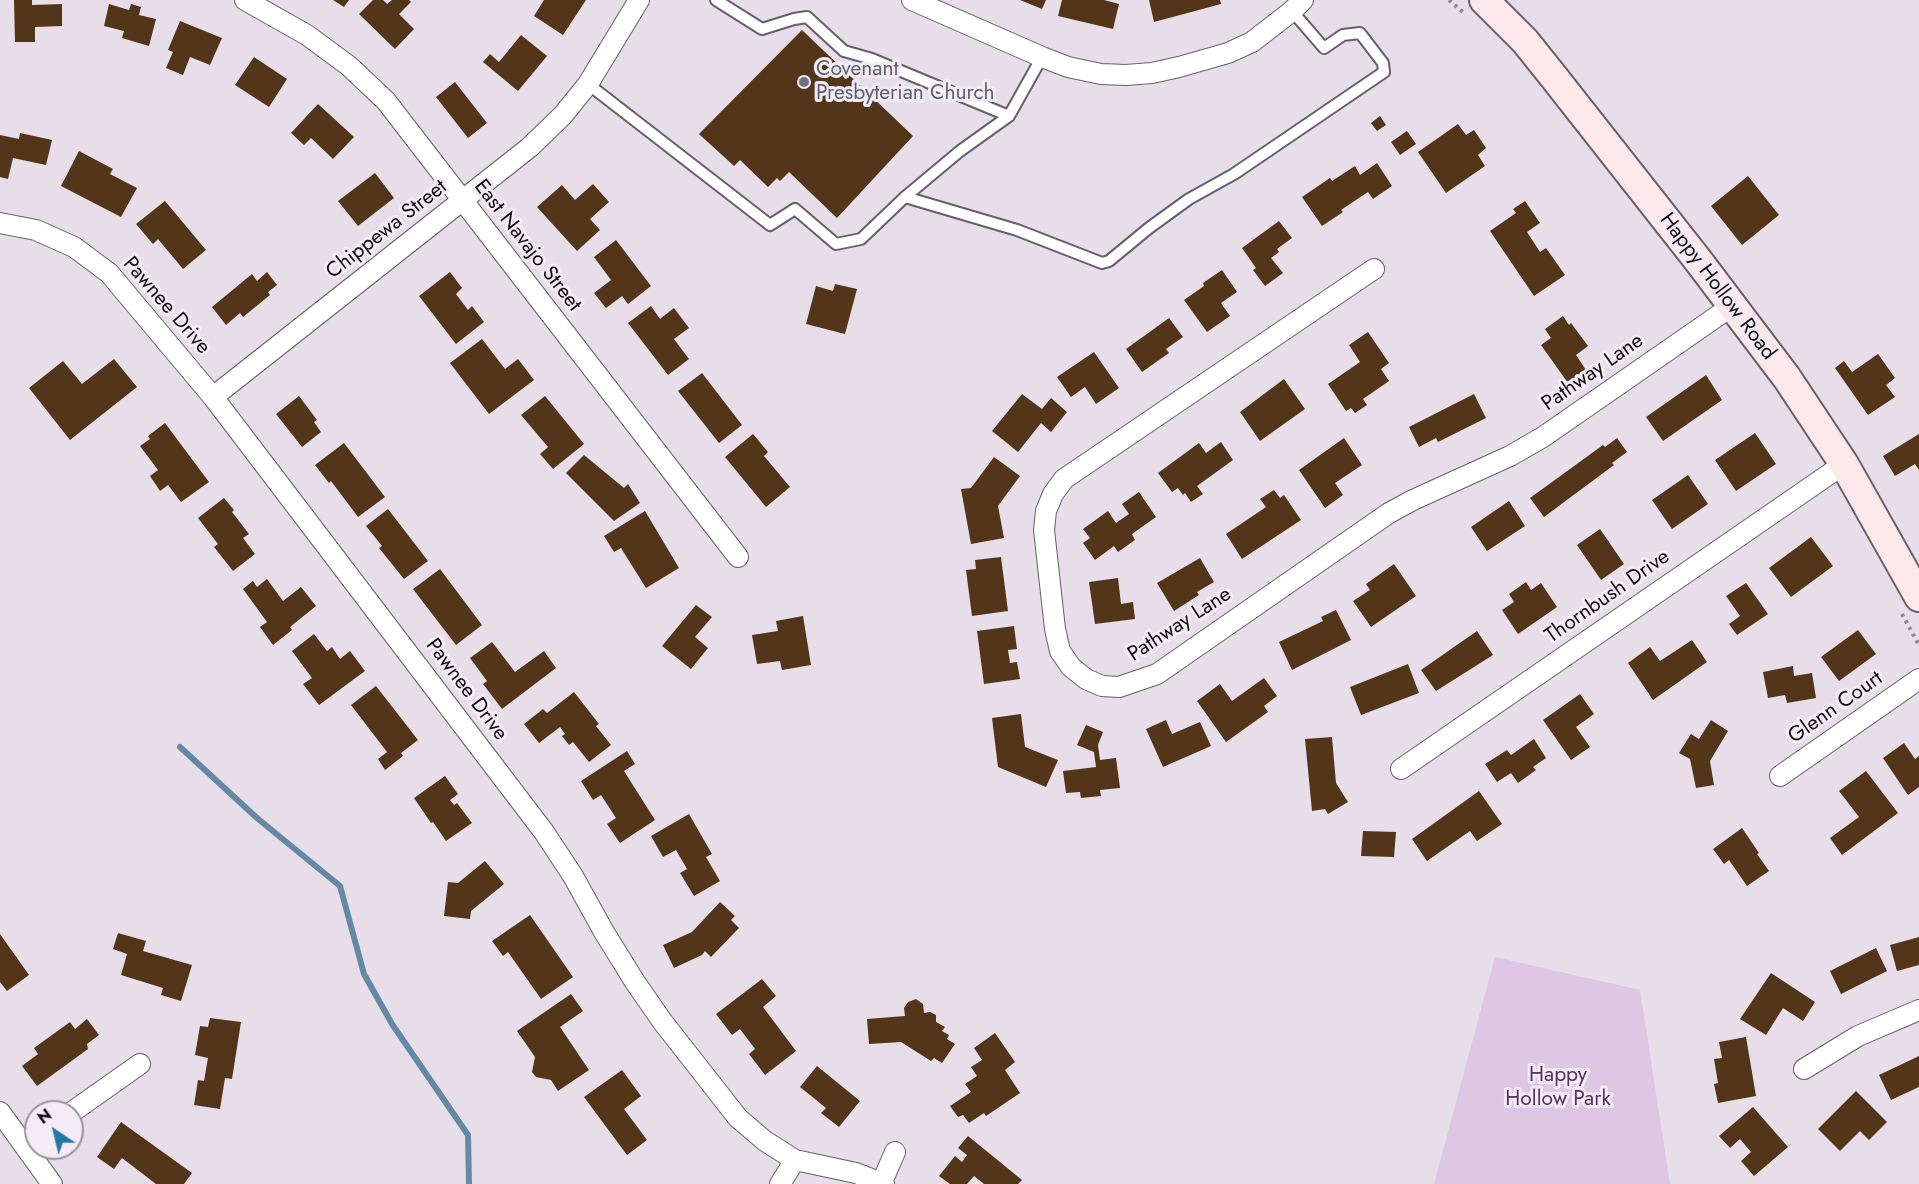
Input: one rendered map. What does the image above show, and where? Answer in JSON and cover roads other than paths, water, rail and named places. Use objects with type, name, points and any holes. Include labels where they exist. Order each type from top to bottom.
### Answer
[{"type":"main road","name":"Happy Hollow Road","points":[[1484,0],[1525,41],[1546,67],[1787,378],[1844,464],[1919,597]]},
{"type":"street","name":"East Navajo Street","points":[[245,0],[307,35],[349,66],[386,101],[738,557]]},
{"type":"street","name":"Chippewa Street","points":[[213,397],[530,147],[563,114],[588,84],[639,0]]},
{"type":"street","points":[[912,0],[1068,67],[1101,74],[1126,75],[1152,73],[1204,61],[1252,42],[1298,5]]},
{"type":"street","name":"Pawnee Drive","points":[[0,223],[36,230],[74,247],[109,273],[213,397],[544,832],[573,876],[635,982],[662,1021],[738,1118],[765,1141],[795,1160],[856,1173],[883,1183]]},
{"type":"street","name":"Pathway Lane","points":[[1374,270],[1064,479],[1053,494],[1046,511],[1044,530],[1054,629],[1060,651],[1071,667],[1086,679],[1102,686],[1119,687],[1157,674],[1389,513],[1420,496],[1510,456],[1543,437],[1732,306]]},
{"type":"street","name":"Thornbush Drive","points":[[1401,769],[1844,464]]},
{"type":"street","name":"Glenn Court","points":[[1780,776],[1919,679]]},
{"type":"street","points":[[1804,1069],[1858,1036],[1919,1010]]},
{"type":"street","points":[[84,1104],[140,1064]]},
{"type":"street","points":[[0,1112],[24,1135]]},
{"type":"street","points":[[883,1183],[894,1152]]},
{"type":"street","points":[[40,1160],[52,1184]]},
{"type":"street","points":[[780,1184],[795,1160]]},
{"type":"lane","points":[[716,0],[762,30],[807,17],[844,51],[872,59],[1009,116]]},
{"type":"lane","points":[[905,197],[1017,230],[1102,263],[1109,261],[1189,199],[1234,174],[1384,72],[1383,63],[1360,33],[1343,35],[1324,48],[1298,5]]},
{"type":"lane","points":[[588,84],[770,225],[795,209],[836,244],[861,239],[905,197],[960,151],[1009,116],[1042,57]]},
{"type":"waterway","points":[[180,747],[257,818],[340,886],[364,974],[392,1024],[468,1135],[469,1184]]},
{"type":"place","name":"Covenant Presbyterian Church","points":[[804,82]]},
{"type":"park label","name":"Happy Hollow Park","points":[[1558,1088]]}]
